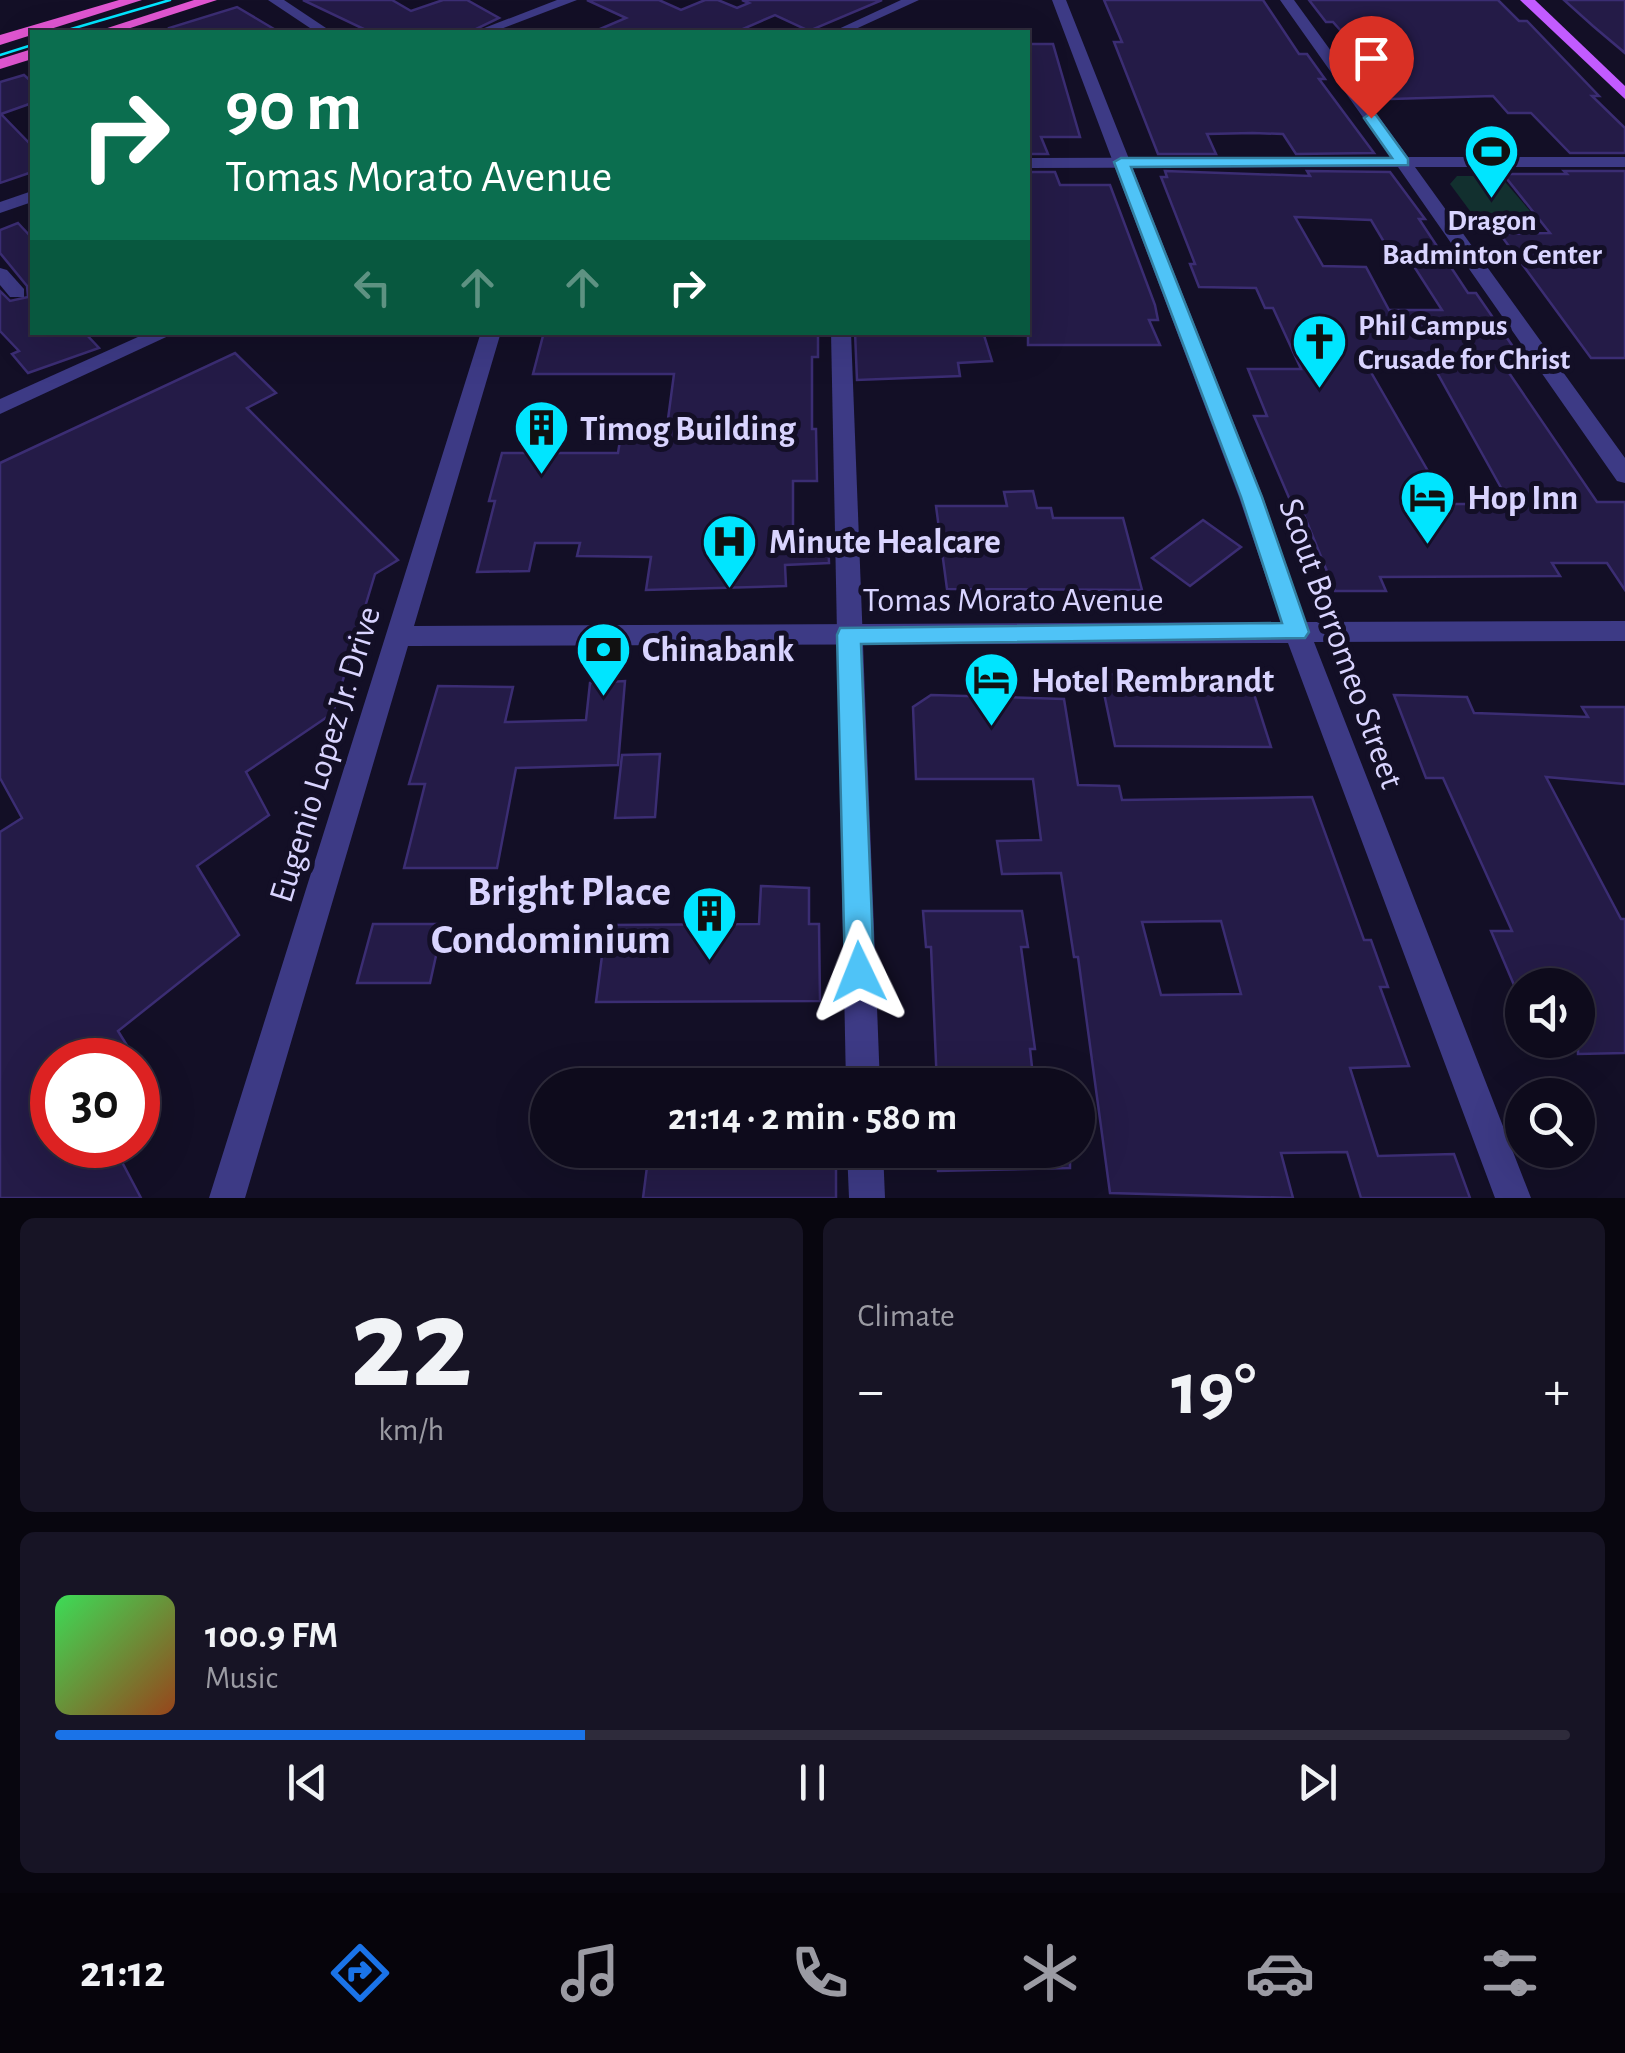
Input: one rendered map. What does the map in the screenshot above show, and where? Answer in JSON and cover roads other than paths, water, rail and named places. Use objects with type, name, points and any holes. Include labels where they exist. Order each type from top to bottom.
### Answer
[{"type":"highway","points":[[34,30],[135,0]]},
{"type":"highway","points":[[110,30],[210,0]]},
{"type":"highway","points":[[0,40],[30,31]]},
{"type":"highway","points":[[0,64],[30,55]]},
{"type":"main road","points":[[1526,0],[1625,94]]},
{"type":"street","points":[[274,0],[322,30]]},
{"type":"street","points":[[486,30],[570,0]]},
{"type":"street","points":[[844,30],[912,0]]},
{"type":"street","name":"Scout Borromeo Street","points":[[1059,0],[1251,497],[1297,632],[1514,1198]]},
{"type":"street","points":[[1287,0],[1625,474]]},
{"type":"street","points":[[1030,164],[1625,162]]},
{"type":"street","points":[[0,208],[30,197]]},
{"type":"street","points":[[0,274],[17,292]]},
{"type":"street","points":[[0,407],[160,335]]},
{"type":"street","name":"Eugenio Lopez Jr. Drive","points":[[228,1198],[491,335]]},
{"type":"street","points":[[841,335],[862,1068]]},
{"type":"street","name":"Tomas Morato Avenue","points":[[400,636],[1625,631]]},
{"type":"street","points":[[866,1168],[867,1198]]},
{"type":"tram line","points":[[68,30],[170,0]]},
{"type":"tram line","points":[[0,55],[30,46]]},
{"type":"place","name":"Dragon Badminton Center","points":[[1492,201]]},
{"type":"place","name":"Phil Campus Crusade for Christ","points":[[1319,391]]},
{"type":"place","name":"Timog Building","points":[[541,477]]},
{"type":"place","name":"Hop Inn","points":[[1428,546]]},
{"type":"place","name":"Minute Healcare","points":[[730,590]]},
{"type":"place","name":"Chinabank","points":[[603,698]]},
{"type":"place","name":"Hotel Rembrandt","points":[[992,729]]},
{"type":"place","name":"Bright Place Condominium","points":[[710,963]]}]
